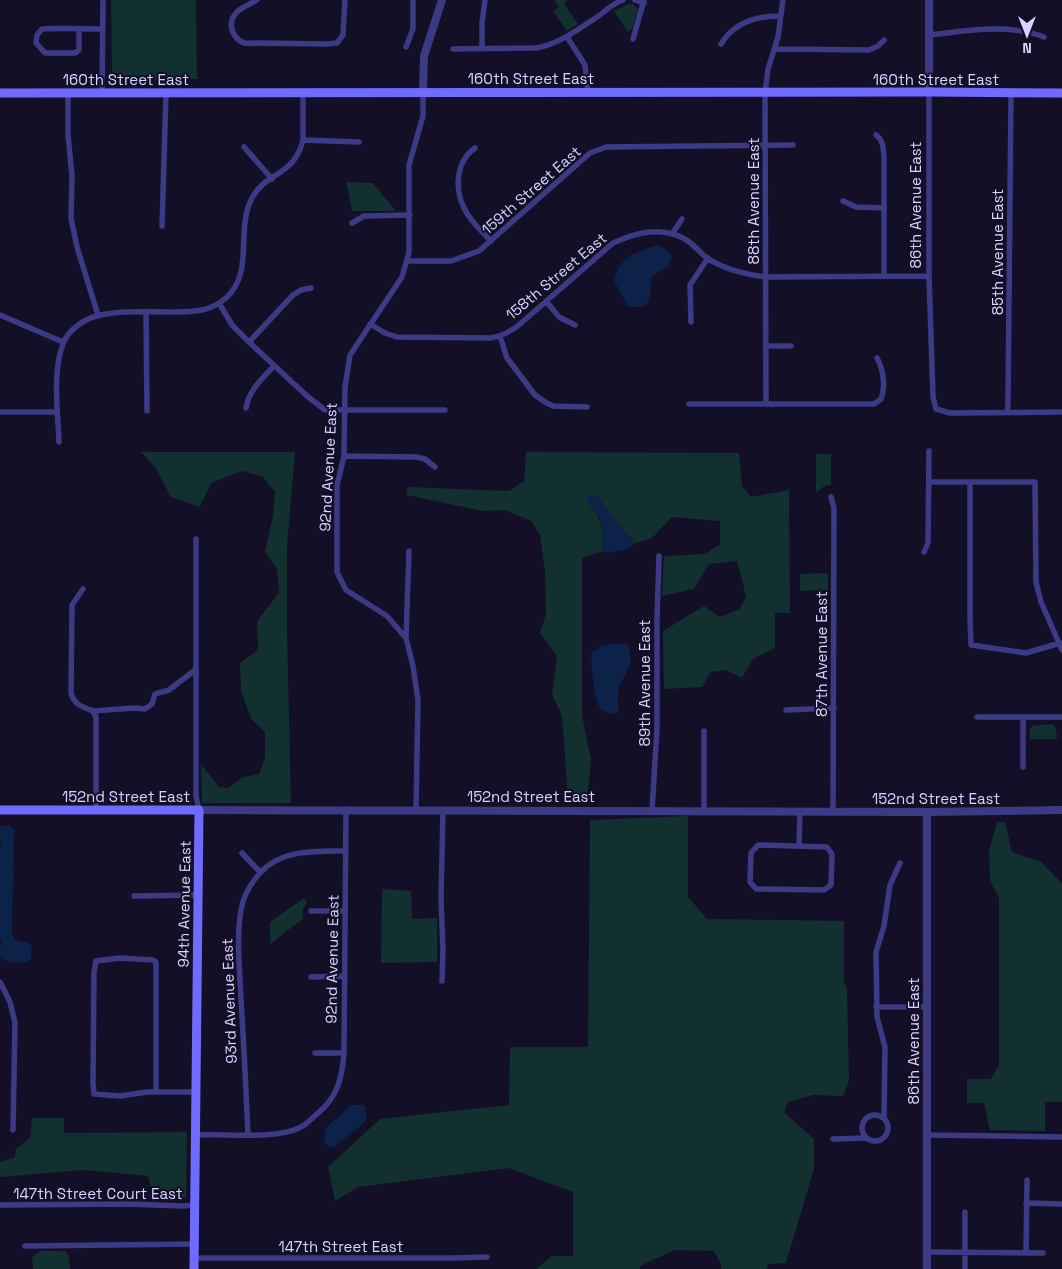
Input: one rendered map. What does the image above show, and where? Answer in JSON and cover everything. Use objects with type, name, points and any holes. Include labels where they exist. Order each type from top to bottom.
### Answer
[{"type":"main road","name":"160th Street East","points":[[0,93],[1062,93]]},
{"type":"main road","name":"152nd Street East","points":[[0,810],[199,810]]},
{"type":"main road","name":"94th Avenue East","points":[[194,1269],[199,810]]},
{"type":"street","points":[[102,93],[103,0]]},
{"type":"street","points":[[257,0],[240,9],[233,17],[234,35],[238,41],[244,43],[327,44],[339,42],[344,29],[345,0]]},
{"type":"street","points":[[406,47],[412,29],[413,0]]},
{"type":"street","points":[[423,92],[424,56],[442,0]]},
{"type":"street","points":[[482,48],[482,23],[485,0]]},
{"type":"street","points":[[453,49],[536,48],[554,44],[623,0]]},
{"type":"street","points":[[633,39],[644,2],[635,0]]},
{"type":"street","name":"88th Avenue East","points":[[766,404],[765,93],[768,69],[778,37],[782,0]]},
{"type":"street","name":"86th Avenue East","points":[[929,0],[930,276],[933,398],[936,410],[950,413],[1007,412]]},
{"type":"street","points":[[721,44],[726,36],[739,25],[753,19],[780,16]]},
{"type":"street","points":[[79,29],[79,50],[75,53],[45,53],[36,43],[37,35],[42,29],[79,29],[103,29]]},
{"type":"street","points":[[929,35],[963,30],[1023,30],[1044,37]]},
{"type":"street","points":[[567,37],[584,64],[587,72],[588,92]]},
{"type":"street","points":[[775,49],[869,50],[878,46],[884,40]]},
{"type":"street","name":"92nd Avenue East","points":[[406,638],[387,616],[346,590],[337,572],[337,485],[344,456],[344,386],[348,364],[355,347],[399,282],[407,261],[410,245],[409,165],[423,116],[423,92]]},
{"type":"street","points":[[68,93],[68,136],[72,176],[71,218],[80,256],[98,315]]},
{"type":"street","points":[[162,226],[166,93]]},
{"type":"street","points":[[59,442],[58,372],[63,342],[80,324],[98,315],[193,312],[210,309],[233,290],[239,281],[242,267],[246,211],[249,203],[258,189],[291,165],[299,153],[303,140],[303,93]]},
{"type":"street","name":"85th Avenue East","points":[[1007,412],[1011,93]]},
{"type":"street","points":[[876,136],[880,138],[883,145],[884,275]]},
{"type":"street","points":[[303,140],[359,142]]},
{"type":"street","name":"159th Street East","points":[[407,261],[452,261],[470,255],[491,242],[590,153],[606,147],[793,144]]},
{"type":"street","points":[[244,147],[272,179]]},
{"type":"street","points":[[475,148],[462,161],[458,178],[458,190],[468,216],[491,242]]},
{"type":"street","points":[[843,201],[856,207],[884,208]]},
{"type":"street","points":[[352,223],[364,216],[410,214]]},
{"type":"street","points":[[672,234],[682,219]]},
{"type":"street","name":"158th Street East","points":[[370,324],[392,336],[407,338],[490,338],[500,336],[512,331],[613,243],[626,237],[646,232],[672,234],[684,238],[708,258],[738,272],[766,276],[930,276]]},
{"type":"street","points":[[691,322],[690,285],[708,258]]},
{"type":"street","points":[[249,342],[292,295],[301,290],[311,288]]},
{"type":"street","points":[[546,302],[559,317],[575,325]]},
{"type":"street","points":[[219,303],[232,324],[249,342],[321,408],[332,411],[445,410]]},
{"type":"street","points":[[146,313],[147,411]]},
{"type":"street","points":[[0,315],[63,342]]},
{"type":"street","points":[[500,336],[507,358],[535,394],[553,406],[587,407]]},
{"type":"street","points":[[766,346],[792,346]]},
{"type":"street","points":[[690,404],[874,404],[881,398],[883,388],[882,371],[877,358]]},
{"type":"street","points":[[246,408],[249,396],[254,388],[274,366]]},
{"type":"street","points":[[0,412],[58,412]]},
{"type":"street","points":[[1007,412],[1062,412]]},
{"type":"street","points":[[924,552],[928,544],[929,451]]},
{"type":"street","points":[[344,456],[416,457],[425,459],[435,467]]},
{"type":"street","points":[[929,482],[970,482],[1035,482],[1036,582],[1045,612],[1061,646],[1026,653],[972,645],[970,619],[970,482]]},
{"type":"street","name":"87th Avenue East","points":[[830,497],[834,508],[834,812]]},
{"type":"street","name":"94th Avenue East","points":[[196,539],[196,796],[199,810]]},
{"type":"street","points":[[409,551],[406,638],[414,666],[418,700],[416,810]]},
{"type":"street","name":"89th Avenue East","points":[[652,810],[657,729],[659,556]]},
{"type":"street","points":[[83,589],[73,601],[71,612],[71,693],[80,707],[94,712],[132,708],[145,709],[152,704],[155,694],[169,690],[195,670]]},
{"type":"street","points":[[786,710],[834,708]]},
{"type":"street","points":[[94,712],[96,717],[96,810]]},
{"type":"street","points":[[977,717],[1062,717]]},
{"type":"street","points":[[1023,717],[1023,767]]},
{"type":"street","points":[[704,731],[704,811]]},
{"type":"street","name":"92nd Avenue East","points":[[248,1135],[277,1134],[300,1128],[328,1105],[342,1074],[344,1053],[346,809]]},
{"type":"street","name":"152nd Street East","points":[[199,810],[834,812],[1062,810]]},
{"type":"street","points":[[442,981],[443,810]]},
{"type":"street","points":[[800,811],[800,845]]},
{"type":"street","name":"86th Avenue East","points":[[926,812],[926,1269]]},
{"type":"street","points":[[758,845],[800,845],[824,846],[832,851],[832,883],[828,889],[758,889],[753,886],[750,882],[751,853],[755,847],[758,845]]},
{"type":"street","points":[[242,854],[260,872],[275,862],[299,853],[346,851]]},
{"type":"street","points":[[833,1139],[866,1138],[878,1141],[886,1136],[889,1128],[884,1118],[885,1048],[876,1007],[876,952],[884,926],[887,895],[900,863]]},
{"type":"street","name":"93rd Avenue East","points":[[248,1135],[238,941],[241,909],[248,890],[260,872]]},
{"type":"street","points":[[134,896],[197,895]]},
{"type":"street","points":[[311,911],[345,911]]},
{"type":"street","points":[[156,1092],[156,962],[152,960],[120,958],[96,961],[94,964],[93,990],[94,1094],[120,1096],[156,1092],[195,1092]]},
{"type":"street","points":[[312,976],[345,976]]},
{"type":"street","points":[[0,982],[10,1002],[15,1023],[13,1130]]},
{"type":"street","points":[[876,1007],[926,1007]]},
{"type":"street","points":[[315,1053],[344,1053]]},
{"type":"street","points":[[866,1138],[862,1130],[863,1122],[866,1118],[874,1115],[884,1118]]},
{"type":"street","points":[[195,1135],[248,1135]]},
{"type":"street","points":[[927,1136],[1062,1137]]},
{"type":"street","points":[[1026,1253],[1027,1180]]},
{"type":"street","points":[[1026,1203],[1062,1204]]},
{"type":"street","name":"147th Street Court East","points":[[0,1205],[195,1205]]},
{"type":"street","points":[[965,1212],[965,1269]]},
{"type":"street","points":[[25,1246],[194,1244]]},
{"type":"street","points":[[927,1252],[1043,1253]]},
{"type":"street","name":"147th Street East","points":[[194,1258],[487,1257]]},
{"type":"green space","points":[[111,0],[196,0],[197,79],[112,80]]},
{"type":"green space","points":[[554,0],[567,1],[564,4],[578,24],[567,31],[553,11],[559,7]]},
{"type":"green space","points":[[628,4],[633,4],[638,9],[632,29],[628,32],[614,11]]},
{"type":"green space","points":[[346,182],[373,183],[396,211],[352,211]]},
{"type":"green space","points":[[141,452],[295,452],[287,547],[291,803],[202,803],[201,764],[219,787],[228,788],[243,777],[259,774],[265,758],[265,732],[251,719],[241,690],[240,663],[258,650],[257,621],[279,593],[277,569],[265,552],[273,516],[275,492],[263,477],[242,471],[211,483],[200,507],[171,497],[155,467]]},
{"type":"green space","points":[[526,452],[739,453],[742,486],[751,497],[789,490],[790,613],[775,613],[775,648],[753,659],[742,678],[726,670],[711,672],[702,687],[664,689],[663,631],[704,606],[720,617],[740,609],[746,596],[737,561],[709,564],[694,589],[662,596],[664,556],[705,554],[720,544],[720,521],[672,517],[652,538],[633,544],[632,539],[614,519],[589,505],[594,509],[600,520],[604,551],[582,558],[582,715],[591,760],[587,801],[568,800],[562,715],[552,695],[557,656],[540,633],[546,614],[545,571],[540,535],[531,521],[505,510],[483,511],[406,495],[408,487],[509,491],[524,481]]},
{"type":"green space","points":[[816,454],[831,454],[831,485],[824,486],[816,493]]},
{"type":"green space","points":[[828,573],[828,590],[800,591],[800,574]]},
{"type":"green space","points":[[1051,724],[1055,726],[1057,739],[1030,739],[1032,726]]},
{"type":"green space","points":[[688,816],[688,897],[707,919],[844,921],[844,983],[847,988],[849,1081],[843,1096],[813,1095],[788,1102],[784,1112],[814,1139],[814,1169],[786,1263],[768,1264],[767,1269],[721,1269],[721,1264],[714,1251],[675,1250],[640,1266],[640,1269],[536,1269],[552,1256],[573,1256],[573,1192],[509,1168],[358,1187],[335,1201],[328,1167],[380,1119],[509,1105],[510,1047],[588,1047],[590,820]]},
{"type":"green space","points":[[997,822],[1005,822],[1012,852],[1041,862],[1062,884],[1062,1102],[1045,1102],[1045,1131],[990,1130],[984,1103],[967,1103],[967,1079],[991,1079],[999,1064],[999,898],[990,881],[989,851]]},
{"type":"green space","points":[[382,889],[411,891],[412,919],[437,918],[437,962],[381,963]]},
{"type":"green space","points":[[304,898],[307,903],[302,914],[304,918],[270,944],[270,922]]},
{"type":"green space","points":[[32,1118],[64,1118],[64,1133],[187,1132],[186,1198],[153,1199],[148,1176],[83,1170],[0,1177],[0,1162],[15,1157],[16,1149],[30,1138]]},
{"type":"green space","points":[[40,1251],[66,1251],[69,1257],[70,1269],[33,1269],[32,1257]]},
{"type":"water","points":[[658,245],[667,250],[672,256],[669,266],[652,276],[650,296],[646,305],[629,307],[614,281],[617,272],[624,260],[630,256]]},
{"type":"water","points":[[591,494],[598,496],[614,519],[632,539],[633,544],[629,549],[607,553],[604,551],[600,519],[587,499]]},
{"type":"water","points":[[615,643],[627,644],[631,659],[628,670],[619,687],[617,714],[611,714],[602,710],[597,700],[593,683],[592,652],[601,646]]},
{"type":"water","points":[[9,825],[14,830],[12,933],[16,940],[32,946],[31,959],[19,963],[6,961],[0,956],[0,946],[2,944],[0,940],[0,847],[2,846],[0,826]]},
{"type":"water","points":[[351,1105],[364,1105],[366,1108],[366,1121],[335,1147],[330,1148],[325,1144],[324,1136],[326,1130]]}]
